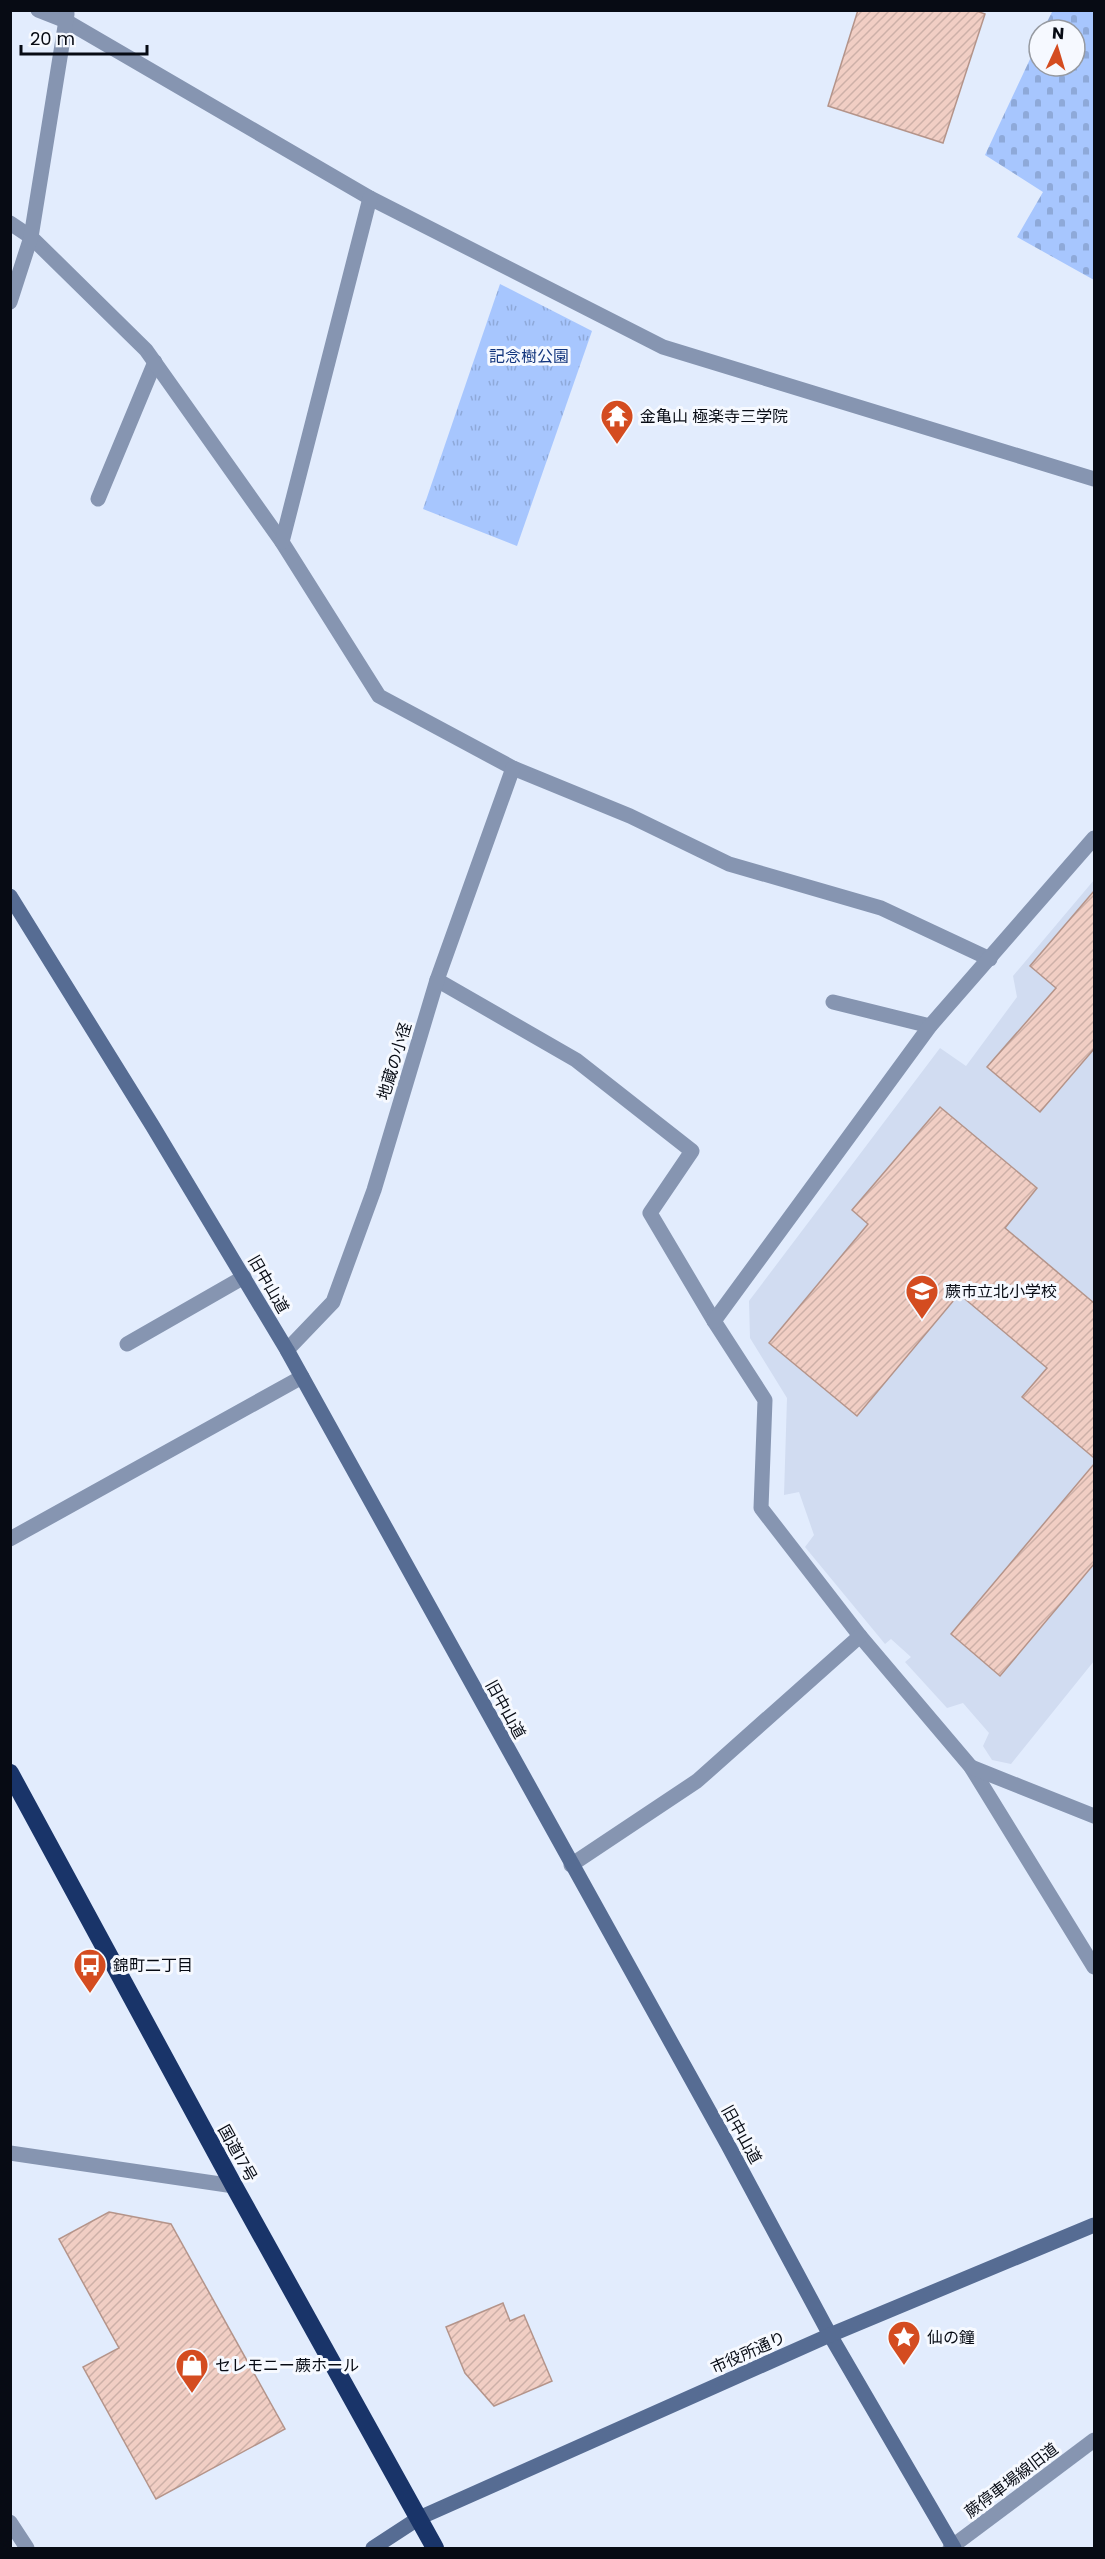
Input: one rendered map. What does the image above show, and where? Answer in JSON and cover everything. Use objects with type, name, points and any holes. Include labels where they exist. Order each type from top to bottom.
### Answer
[{"type":"highway","name":"国道17号","points":[[10,1773],[234,2186],[435,2548]]},
{"type":"street","points":[[38,10],[67,16],[370,198],[663,347],[1095,479]]},
{"type":"street","points":[[10,302],[31,237],[67,16]]},
{"type":"street","points":[[282,542],[370,198]]},
{"type":"street","points":[[10,223],[31,237],[146,350],[282,542],[379,696],[513,768],[630,816],[729,864],[881,909],[990,959]]},
{"type":"street","points":[[98,499],[155,362]]},
{"type":"street","name":"地蔵の小径","points":[[286,1350],[333,1302],[374,1190],[437,980],[513,768]]},
{"type":"street","points":[[714,1321],[930,1026],[1095,838]]},
{"type":"street","name":"旧中山道","points":[[10,896],[244,1276],[302,1377],[831,2335],[952,2548]]},
{"type":"street","points":[[437,980],[576,1060],[692,1151],[650,1214],[714,1321],[765,1400],[761,1508],[860,1636],[971,1767],[1095,1967]]},
{"type":"street","points":[[833,1002],[930,1026]]},
{"type":"street","points":[[127,1344],[244,1276]]},
{"type":"street","points":[[10,1539],[302,1377]]},
{"type":"street","points":[[571,1865],[697,1781],[860,1636]]},
{"type":"street","points":[[971,1767],[1095,1816]]},
{"type":"street","points":[[10,2153],[234,2186]]},
{"type":"street","name":"市役所通り","points":[[373,2548],[419,2518],[831,2335],[1095,2225]]},
{"type":"street","name":"蕨停車場線旧道","points":[[952,2548],[1095,2440]]},
{"type":"street","points":[[10,2522],[27,2548]]},
{"type":"shaded area","name":"蕨市立北小学校","points":[[1094,880],[1094,1661],[1011,1764],[992,1760],[983,1746],[989,1733],[963,1703],[947,1708],[905,1662],[911,1657],[891,1639],[885,1644],[805,1547],[814,1535],[799,1492],[784,1495],[787,1398],[750,1338],[749,1301],[940,1048],[966,1066],[1017,997],[1013,976]]},
{"type":"green space","points":[[1053,10],[1094,11],[1094,280],[1017,237],[1043,192],[985,155],[1027,66],[1027,78],[1087,78],[1087,18],[1049,18]]},
{"type":"green space","name":"記念樹公園","points":[[500,284],[592,331],[517,546],[423,509]]},
{"type":"building","points":[[858,10],[974,10],[985,14],[943,143],[828,106]]},
{"type":"building","points":[[1094,891],[1094,1049],[1040,1112],[987,1067],[1056,988],[1030,966]]},
{"type":"building","points":[[940,1107],[1037,1188],[1005,1228],[1094,1303],[1094,1458],[1022,1397],[1047,1368],[959,1294],[857,1416],[769,1343],[868,1224],[852,1210]]},
{"type":"building","points":[[1094,1464],[1094,1564],[1000,1676],[951,1634]]},
{"type":"building","points":[[109,2212],[171,2224],[285,2429],[156,2499],[83,2367],[119,2348],[59,2239]]},
{"type":"building","points":[[503,2303],[510,2321],[524,2315],[552,2381],[494,2406],[465,2373],[446,2327]]},
{"type":"place","name":"金亀山 極楽寺三学院","points":[[617,445]]},
{"type":"place","name":"蕨市立北小学校","points":[[922,1320]]},
{"type":"place","name":"錦町二丁目","points":[[90,1994]]},
{"type":"place","name":"仙の鐘","points":[[904,2366]]},
{"type":"place","name":"セレモニー蕨ホール","points":[[192,2394]]}]
